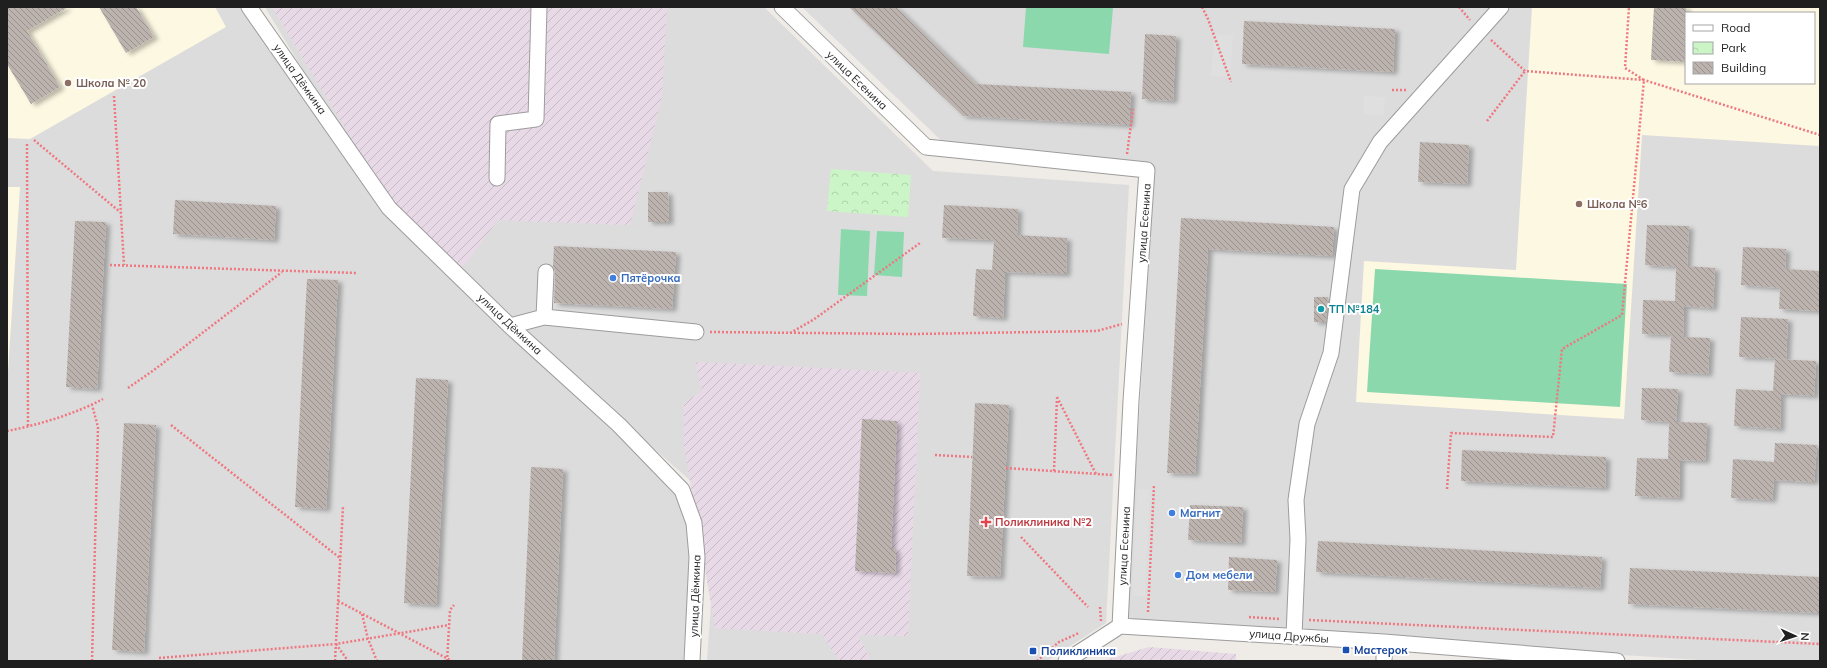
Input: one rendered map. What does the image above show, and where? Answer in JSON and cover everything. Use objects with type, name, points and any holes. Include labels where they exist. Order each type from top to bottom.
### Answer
[{"type":"street","name":"улица Дёмкина","points":[[249,7],[389,208],[510,326],[619,425],[682,490],[694,523],[697,557],[692,661]]},
{"type":"street","points":[[497,178],[498,124],[536,119],[539,7]]},
{"type":"street","name":"улица Есенина","points":[[782,7],[926,147],[1147,170],[1137,318],[1120,626]]},
{"type":"street","points":[[1294,636],[1298,539],[1297,493],[1307,424],[1331,353],[1352,189],[1380,142],[1501,7]]},
{"type":"street","points":[[544,317],[546,272]]},
{"type":"street","points":[[510,326],[544,317],[696,332]]},
{"type":"street","points":[[1066,661],[1120,626]]},
{"type":"street","name":"улица Дружбы","points":[[1120,626],[1384,642],[1616,661]]},
{"type":"street","points":[[1384,642],[1384,661]]},
{"type":"path","points":[[1202,7],[1208,19],[1231,82]]},
{"type":"path","points":[[1459,7],[1479,30],[1525,71],[1644,80],[1820,135]]},
{"type":"path","points":[[1629,7],[1624,68],[1644,80]]},
{"type":"path","points":[[1487,121],[1525,71]]},
{"type":"path","points":[[1447,489],[1451,433],[1553,437],[1562,348],[1622,315],[1644,80]]},
{"type":"path","points":[[114,96],[124,265]]},
{"type":"path","points":[[1125,168],[1133,109]]},
{"type":"path","points":[[34,140],[121,212]]},
{"type":"path","points":[[27,144],[28,427]]},
{"type":"path","points":[[790,333],[814,320],[920,243]]},
{"type":"path","points":[[110,265],[356,273]]},
{"type":"path","points":[[128,388],[154,370],[283,271]]},
{"type":"path","points":[[696,332],[914,334],[1097,331],[1137,318]]},
{"type":"path","points":[[1054,471],[1057,397],[1096,474]]},
{"type":"path","points":[[7,431],[28,427],[92,405],[104,399]]},
{"type":"path","points":[[92,405],[98,427],[92,661]]},
{"type":"path","points":[[171,425],[340,558]]},
{"type":"path","points":[[935,455],[972,457]]},
{"type":"path","points":[[1006,468],[1128,476]]},
{"type":"path","points":[[1148,612],[1154,485]]},
{"type":"path","points":[[335,661],[343,506]]},
{"type":"path","points":[[1022,537],[1088,607]]},
{"type":"path","points":[[338,601],[447,660],[452,661]]},
{"type":"path","points":[[447,660],[450,610],[454,605]]},
{"type":"path","points":[[1100,607],[1101,622]]},
{"type":"path","points":[[362,614],[368,639],[377,661]]},
{"type":"path","points":[[158,658],[336,644],[449,625]]},
{"type":"path","points":[[336,644],[348,661]]},
{"type":"shaded area","points":[[7,7],[249,7],[361,167],[265,7],[764,7],[933,171],[1129,185],[1106,623],[1047,661],[707,661],[715,547],[694,484],[471,286],[682,490],[694,523],[692,661],[7,661]]},
{"type":"shaded area","name":"Школа № 20","points":[[7,7],[215,7],[226,27],[30,139],[7,138]]},
{"type":"shaded area","points":[[272,7],[667,7],[662,96],[630,225],[498,220],[463,267],[400,219]]},
{"type":"shaded area","points":[[802,7],[1820,7],[1820,661],[1716,661],[1126,623],[1155,166],[947,146]]},
{"type":"shaded area","name":"Школа №6","points":[[1532,7],[1820,7],[1820,146],[1642,135],[1624,419],[1356,402],[1364,261],[1516,270]]},
{"type":"shaded area","points":[[1214,34],[1233,35],[1230,77],[1211,76]]},
{"type":"shaded area","points":[[1364,96],[1385,97],[1384,115],[1363,114]]},
{"type":"shaded area","points":[[7,187],[20,187],[7,387]]},
{"type":"shaded area","points":[[695,362],[920,373],[908,636],[858,635],[871,661],[839,661],[822,634],[715,628],[684,446],[684,403],[702,391]]},
{"type":"shaded area","points":[[1137,489],[1150,490],[1145,596],[1132,596]]},
{"type":"shaded area","points":[[1149,647],[1236,654],[1236,661],[1102,661]]},
{"type":"green space","points":[[1026,7],[1113,8],[1109,54],[1023,47]]},
{"type":"green space","points":[[831,169],[911,175],[908,217],[827,211]]},
{"type":"green space","points":[[841,229],[870,231],[867,296],[838,295]]},
{"type":"green space","points":[[877,231],[904,232],[902,277],[874,275]]},
{"type":"green space","points":[[1375,269],[1627,284],[1620,407],[1367,392]]},
{"type":"building","points":[[7,7],[68,7],[27,31],[60,87],[31,104],[7,64]]},
{"type":"building","points":[[99,7],[136,7],[154,37],[126,53]]},
{"type":"building","points":[[849,7],[896,7],[976,84],[1131,92],[1129,125],[963,116]]},
{"type":"building","points":[[1654,7],[1686,7],[1685,62],[1651,60]]},
{"type":"building","points":[[1244,21],[1395,29],[1393,72],[1242,64]]},
{"type":"building","points":[[1145,34],[1176,36],[1173,101],[1142,99]]},
{"type":"building","points":[[1420,142],[1469,145],[1467,184],[1418,182]]},
{"type":"building","points":[[648,192],[668,192],[669,222],[648,222]]},
{"type":"building","points":[[175,200],[276,206],[274,240],[173,234]]},
{"type":"building","points":[[944,205],[1018,209],[1017,235],[1067,238],[1066,274],[1005,272],[1003,318],[973,316],[976,269],[992,270],[994,240],[942,238]]},
{"type":"building","points":[[1181,218],[1334,227],[1332,256],[1208,249],[1195,474],[1167,473]]},
{"type":"building","points":[[75,221],[106,222],[97,389],[66,387]]},
{"type":"building","points":[[1647,225],[1689,226],[1687,266],[1715,268],[1713,308],[1684,306],[1683,337],[1710,338],[1708,374],[1669,372],[1671,335],[1642,334],[1643,300],[1675,301],[1676,267],[1645,265]]},
{"type":"building","name":"Пятёрочка","points":[[554,246],[676,252],[672,309],[554,303]]},
{"type":"building","points":[[1743,247],[1786,249],[1785,269],[1820,271],[1819,311],[1779,309],[1780,288],[1741,285]]},
{"type":"building","points":[[307,279],[338,280],[326,509],[295,507]]},
{"type":"building","name":"ТП №184","points":[[1314,297],[1328,297],[1326,322],[1314,322]]},
{"type":"building","points":[[1741,317],[1788,319],[1786,359],[1739,357]]},
{"type":"building","points":[[1775,359],[1816,361],[1814,396],[1781,394],[1780,429],[1734,426],[1736,389],[1773,391]]},
{"type":"building","points":[[416,378],[448,380],[436,605],[404,603]]},
{"type":"building","points":[[1642,388],[1678,389],[1676,422],[1707,423],[1705,461],[1680,460],[1679,498],[1635,496],[1637,458],[1668,459],[1669,422],[1641,420]]},
{"type":"building","name":"Поликлиника №2","points":[[975,403],[1009,405],[1000,577],[967,576]]},
{"type":"building","points":[[862,419],[897,421],[891,549],[896,549],[895,573],[855,571]]},
{"type":"building","points":[[124,423],[156,425],[144,652],[112,650]]},
{"type":"building","points":[[1775,443],[1817,445],[1814,482],[1774,480],[1772,500],[1731,498],[1733,459],[1774,462]]},
{"type":"building","points":[[1462,450],[1606,457],[1605,488],[1461,481]]},
{"type":"building","points":[[531,467],[563,469],[554,661],[522,661]]},
{"type":"building","points":[[1190,505],[1243,507],[1241,543],[1188,540]]},
{"type":"building","points":[[1318,541],[1602,557],[1600,588],[1316,572]]},
{"type":"building","points":[[1229,557],[1277,560],[1275,592],[1228,590]]},
{"type":"building","points":[[1630,568],[1820,577],[1820,613],[1628,604]]},
{"type":"place","name":"Школа № 20","points":[[68,83]]},
{"type":"place","name":"Школа №6","points":[[1579,204]]},
{"type":"place","name":"Пятёрочка","points":[[613,278]]},
{"type":"place","name":"ТП №184","points":[[1321,309]]},
{"type":"place","name":"Магнит","points":[[1172,513]]},
{"type":"place","name":"Поликлиника №2","points":[[986,522]]},
{"type":"place","name":"Дом мебели","points":[[1178,575]]},
{"type":"place","name":"Мастерок","points":[[1346,650]]},
{"type":"place","name":"Поликлиника","points":[[1033,651]]}]
